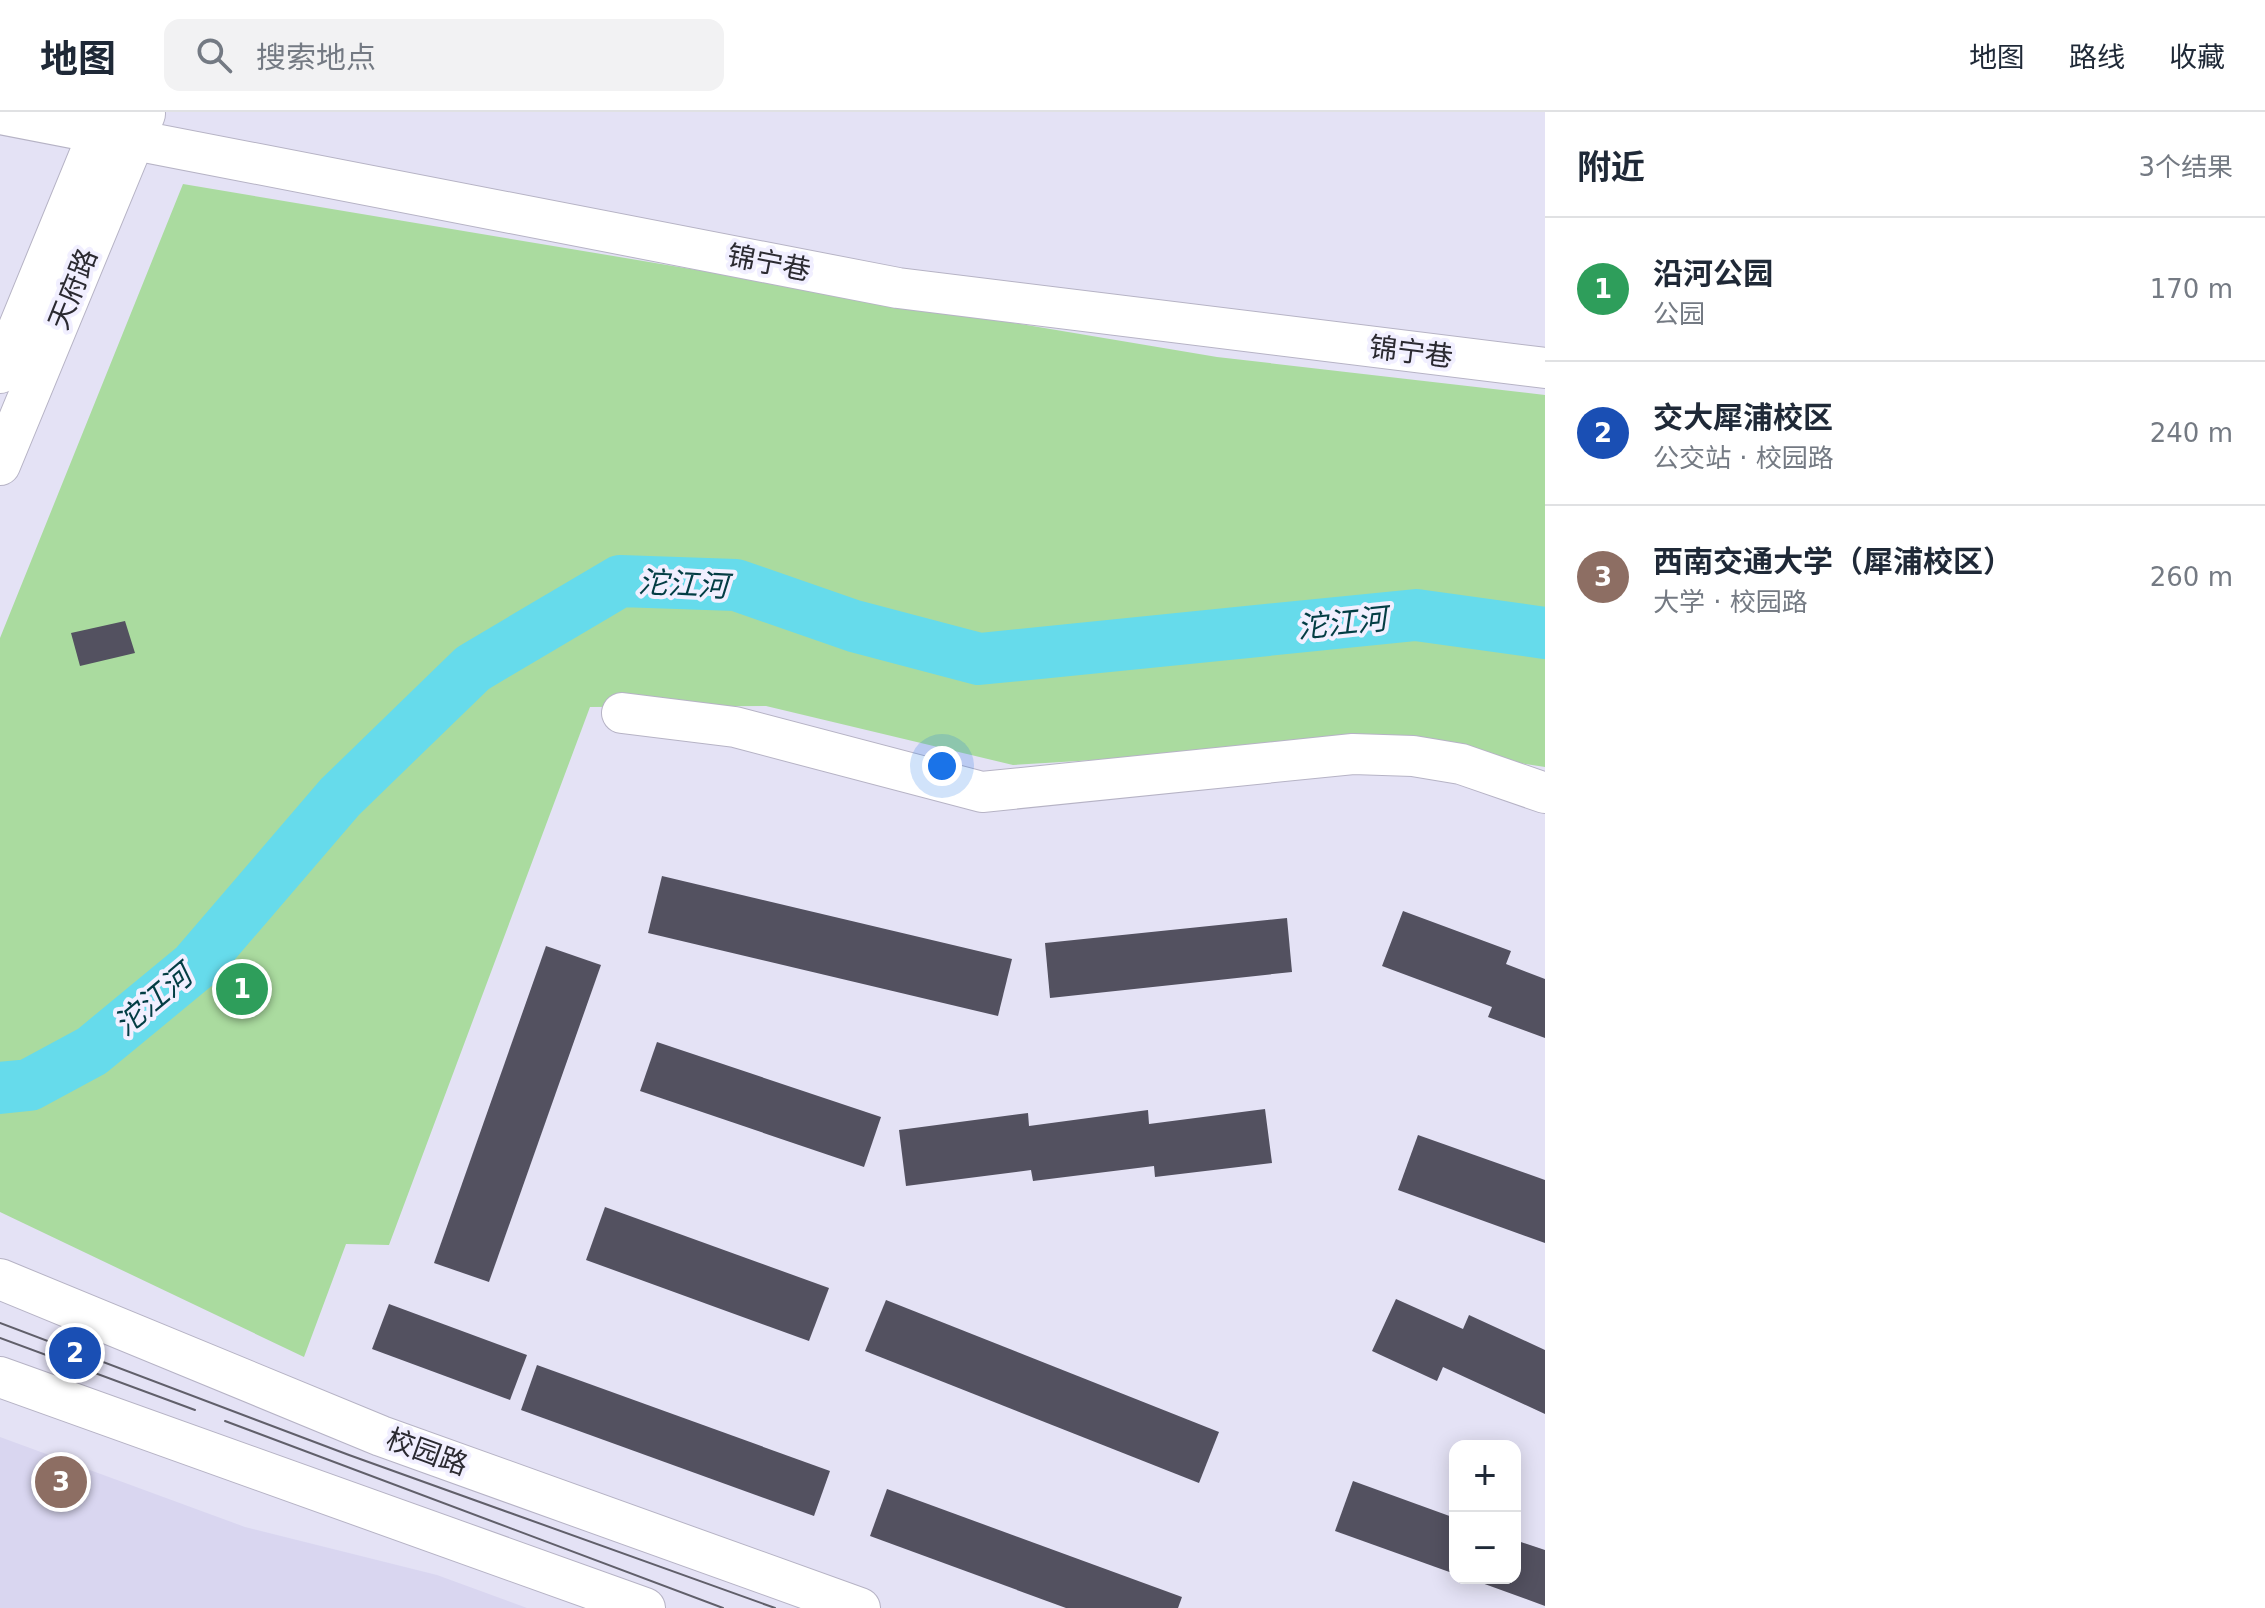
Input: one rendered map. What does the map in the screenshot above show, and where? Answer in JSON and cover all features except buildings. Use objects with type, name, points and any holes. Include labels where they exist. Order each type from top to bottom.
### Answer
[{"type":"street","name":"锦宁巷","points":[[0,114],[121,124],[898,288],[1545,368]]},
{"type":"street","name":"天府路","points":[[0,373],[121,124]]},
{"type":"street","name":"天府路","points":[[0,465],[121,124]]},
{"type":"street","points":[[622,713],[735,727],[982,792],[1353,754],[1413,756],[1461,764],[1545,793]]},
{"type":"street","name":"校园路","points":[[0,1279],[381,1436],[860,1608]]},
{"type":"street","points":[[0,1377],[645,1608]]},
{"type":"shaded area","points":[[0,1437],[245,1527],[437,1575],[527,1608],[0,1608]]},
{"type":"green space","points":[[183,184],[1217,357],[1545,395],[1545,767],[1383,742],[1013,765],[766,706],[590,707],[389,1245],[346,1244],[304,1357],[0,1212],[0,638]]},
{"type":"waterway","name":"沱江河","points":[[0,1088],[29,1085],[92,1051],[195,966],[340,797],[473,668],[620,581],[736,585],[854,626],[979,659],[1416,615],[1545,633]]},
{"type":"tram line","points":[[0,1323],[349,1455],[775,1608]]},
{"type":"tram line","points":[[0,1338],[195,1410]]},
{"type":"tram line","points":[[225,1421],[723,1608]]},
{"type":"place","name":"沿河公园","points":[[242,989]]},
{"type":"place","name":"交大犀浦校区","points":[[75,1353]]},
{"type":"place","name":"西南交通大学（犀浦校区）","points":[[61,1482]]}]
